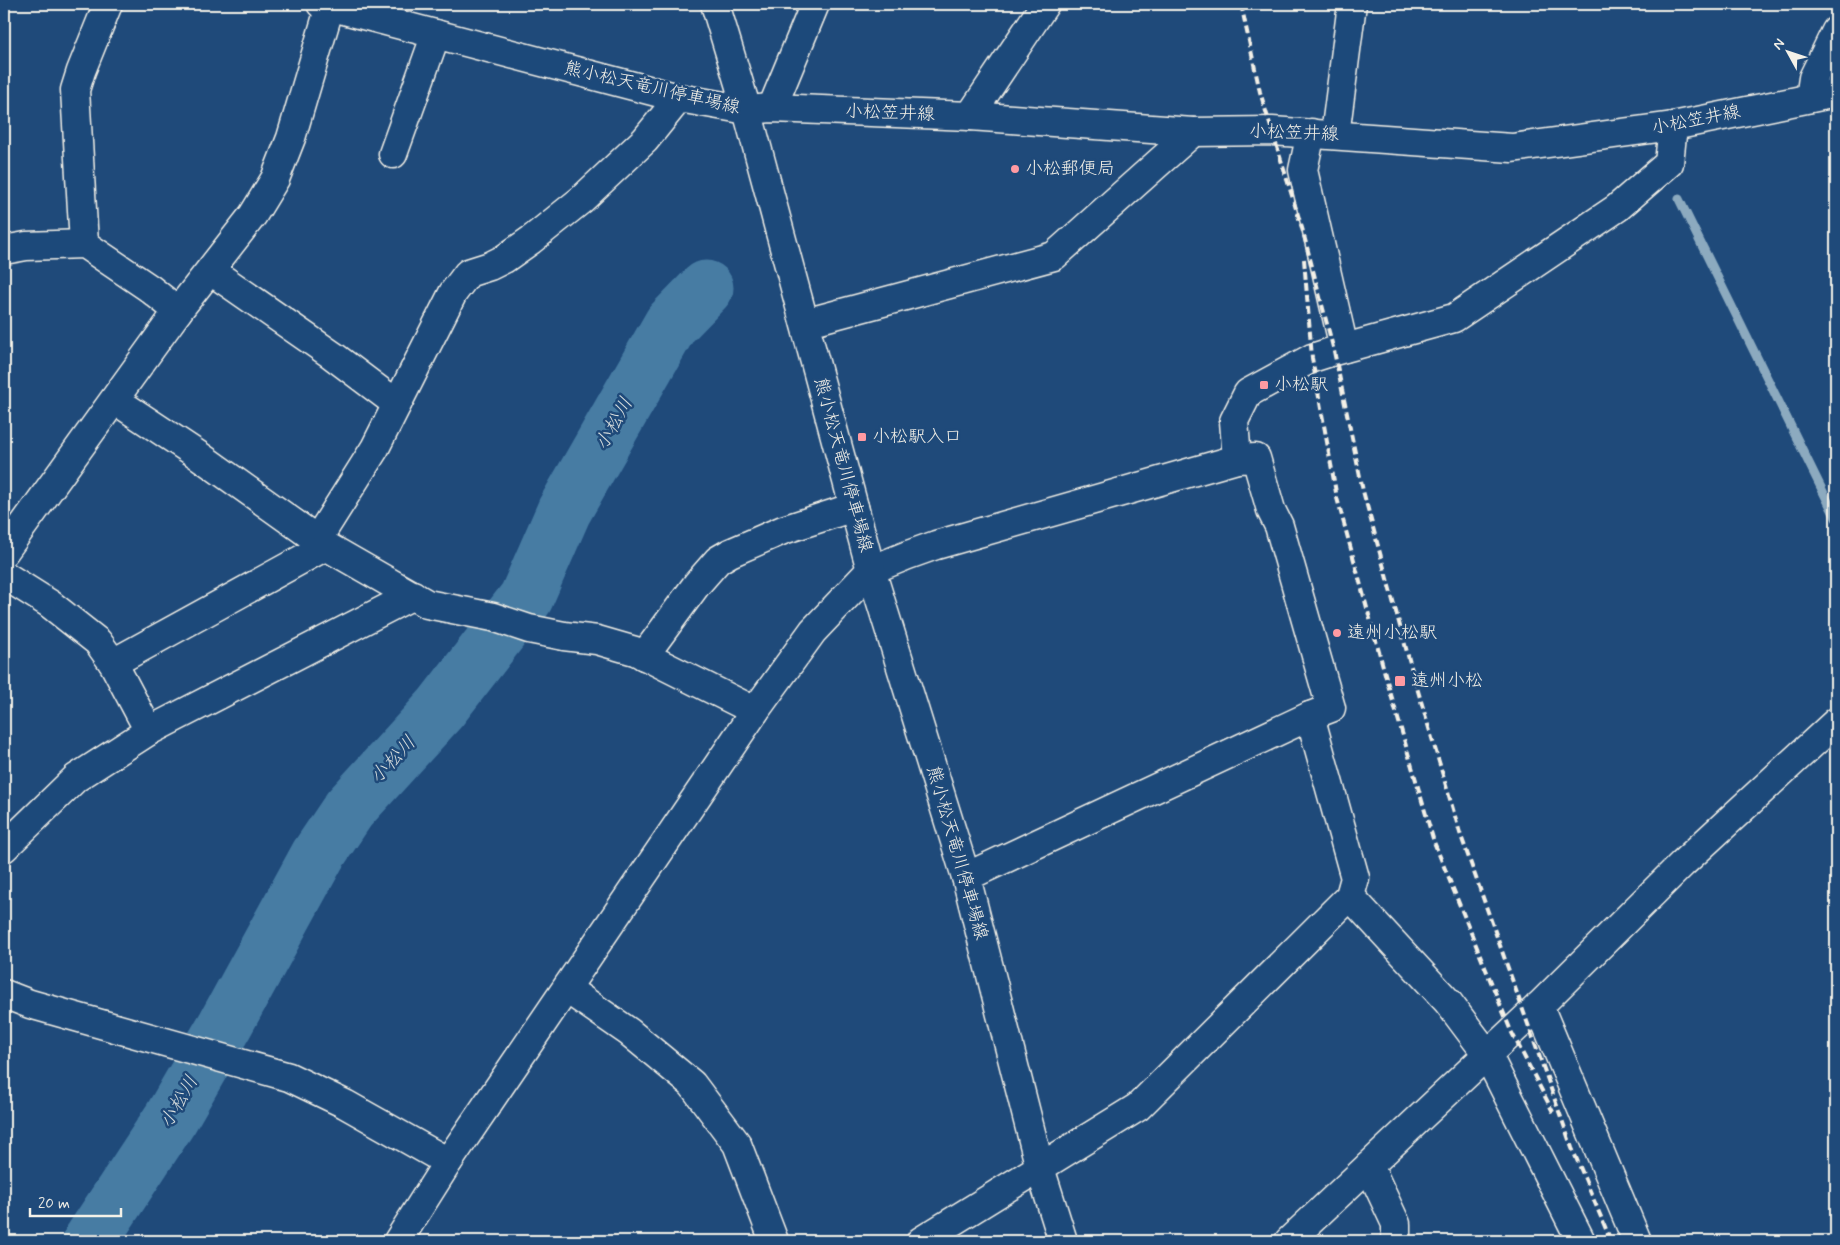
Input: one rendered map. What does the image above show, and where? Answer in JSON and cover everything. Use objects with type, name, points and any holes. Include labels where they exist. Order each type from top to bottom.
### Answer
[{"type":"street","points":[[84,244],[75,90],[108,4]]},
{"type":"street","points":[[715,4],[760,109]]},
{"type":"street","points":[[760,109],[815,4]]},
{"type":"street","points":[[970,116],[1045,4]]},
{"type":"street","points":[[1344,348],[1303,170],[1323,134],[1352,4]]},
{"type":"street","points":[[4,552],[178,311],[253,216],[276,179],[291,138],[325,5]]},
{"type":"street","name":"熊小松天竜川停車場線","points":[[325,5],[679,98],[760,109],[805,323],[854,507],[966,877],[1040,1168],[1062,1241]]},
{"type":"street","points":[[1823,95],[1813,78],[1836,31]]},
{"type":"street","points":[[393,154],[436,34]]},
{"type":"street","name":"小松笠井線","points":[[760,109],[970,116],[1193,132],[1272,131],[1512,148],[1673,126],[1823,95]]},
{"type":"street","points":[[113,663],[322,543],[375,448],[453,293],[468,273],[504,259],[581,200],[645,140],[679,98]]},
{"type":"street","points":[[1237,459],[1234,421],[1248,393],[1312,358],[1454,318],[1617,208],[1668,163],[1673,126]]},
{"type":"street","points":[[805,323],[1054,256],[1193,132]]},
{"type":"street","points":[[4,250],[26,246],[84,244],[149,288],[178,311]]},
{"type":"street","points":[[211,271],[332,355],[397,404]]},
{"type":"street","points":[[114,400],[201,457],[322,543],[427,604],[493,617],[529,629],[597,640],[644,656],[755,711]]},
{"type":"street","points":[[398,1241],[448,1162],[755,711],[813,631],[872,570],[908,554],[936,545],[1237,459],[1256,458],[1271,510],[1280,526],[1331,708],[1310,716],[966,877]]},
{"type":"street","points":[[644,656],[697,584],[718,560],[783,530],[854,507]]},
{"type":"street","points":[[4,575],[50,604],[98,642],[113,663],[149,731]]},
{"type":"street","points":[[4,848],[76,778],[149,731],[413,595]]},
{"type":"street","points":[[921,1241],[1138,1107],[1350,896],[1354,878],[1310,716]]},
{"type":"street","points":[[1289,1241],[1539,1006],[1682,864],[1836,722]]},
{"type":"street","points":[[1350,896],[1448,1002],[1487,1054],[1581,1241]]},
{"type":"street","points":[[567,989],[629,1032],[692,1084],[738,1144],[774,1241]]},
{"type":"street","points":[[4,994],[30,1004],[189,1047],[289,1077],[345,1104],[448,1162]]},
{"type":"street","points":[[1539,1006],[1637,1241]]},
{"type":"street","points":[[1370,1166],[1396,1224],[1396,1241]]},
{"type":"waterway","points":[[1679,199],[1836,518]]},
{"type":"waterway","name":"小松川","points":[[90,1241],[171,1118],[225,1025],[318,855],[349,809],[441,708],[526,598],[564,511],[671,324],[706,288]]},
{"type":"railway","points":[[1241,4],[1260,92],[1302,228],[1334,351],[1363,491],[1413,674],[1460,833],[1572,1148],[1611,1241]]},
{"type":"railway","points":[[1304,259],[1312,358],[1337,498],[1387,681],[1434,842],[1511,1031],[1553,1112]]},
{"type":"place","name":"小松郵便局","points":[[1015,169]]},
{"type":"place","name":"小松駅","points":[[1264,385]]},
{"type":"place","name":"小松駅入口","points":[[862,437]]},
{"type":"place","name":"遠州小松駅","points":[[1337,633]]},
{"type":"place","name":"遠州小松","points":[[1400,681]]}]
